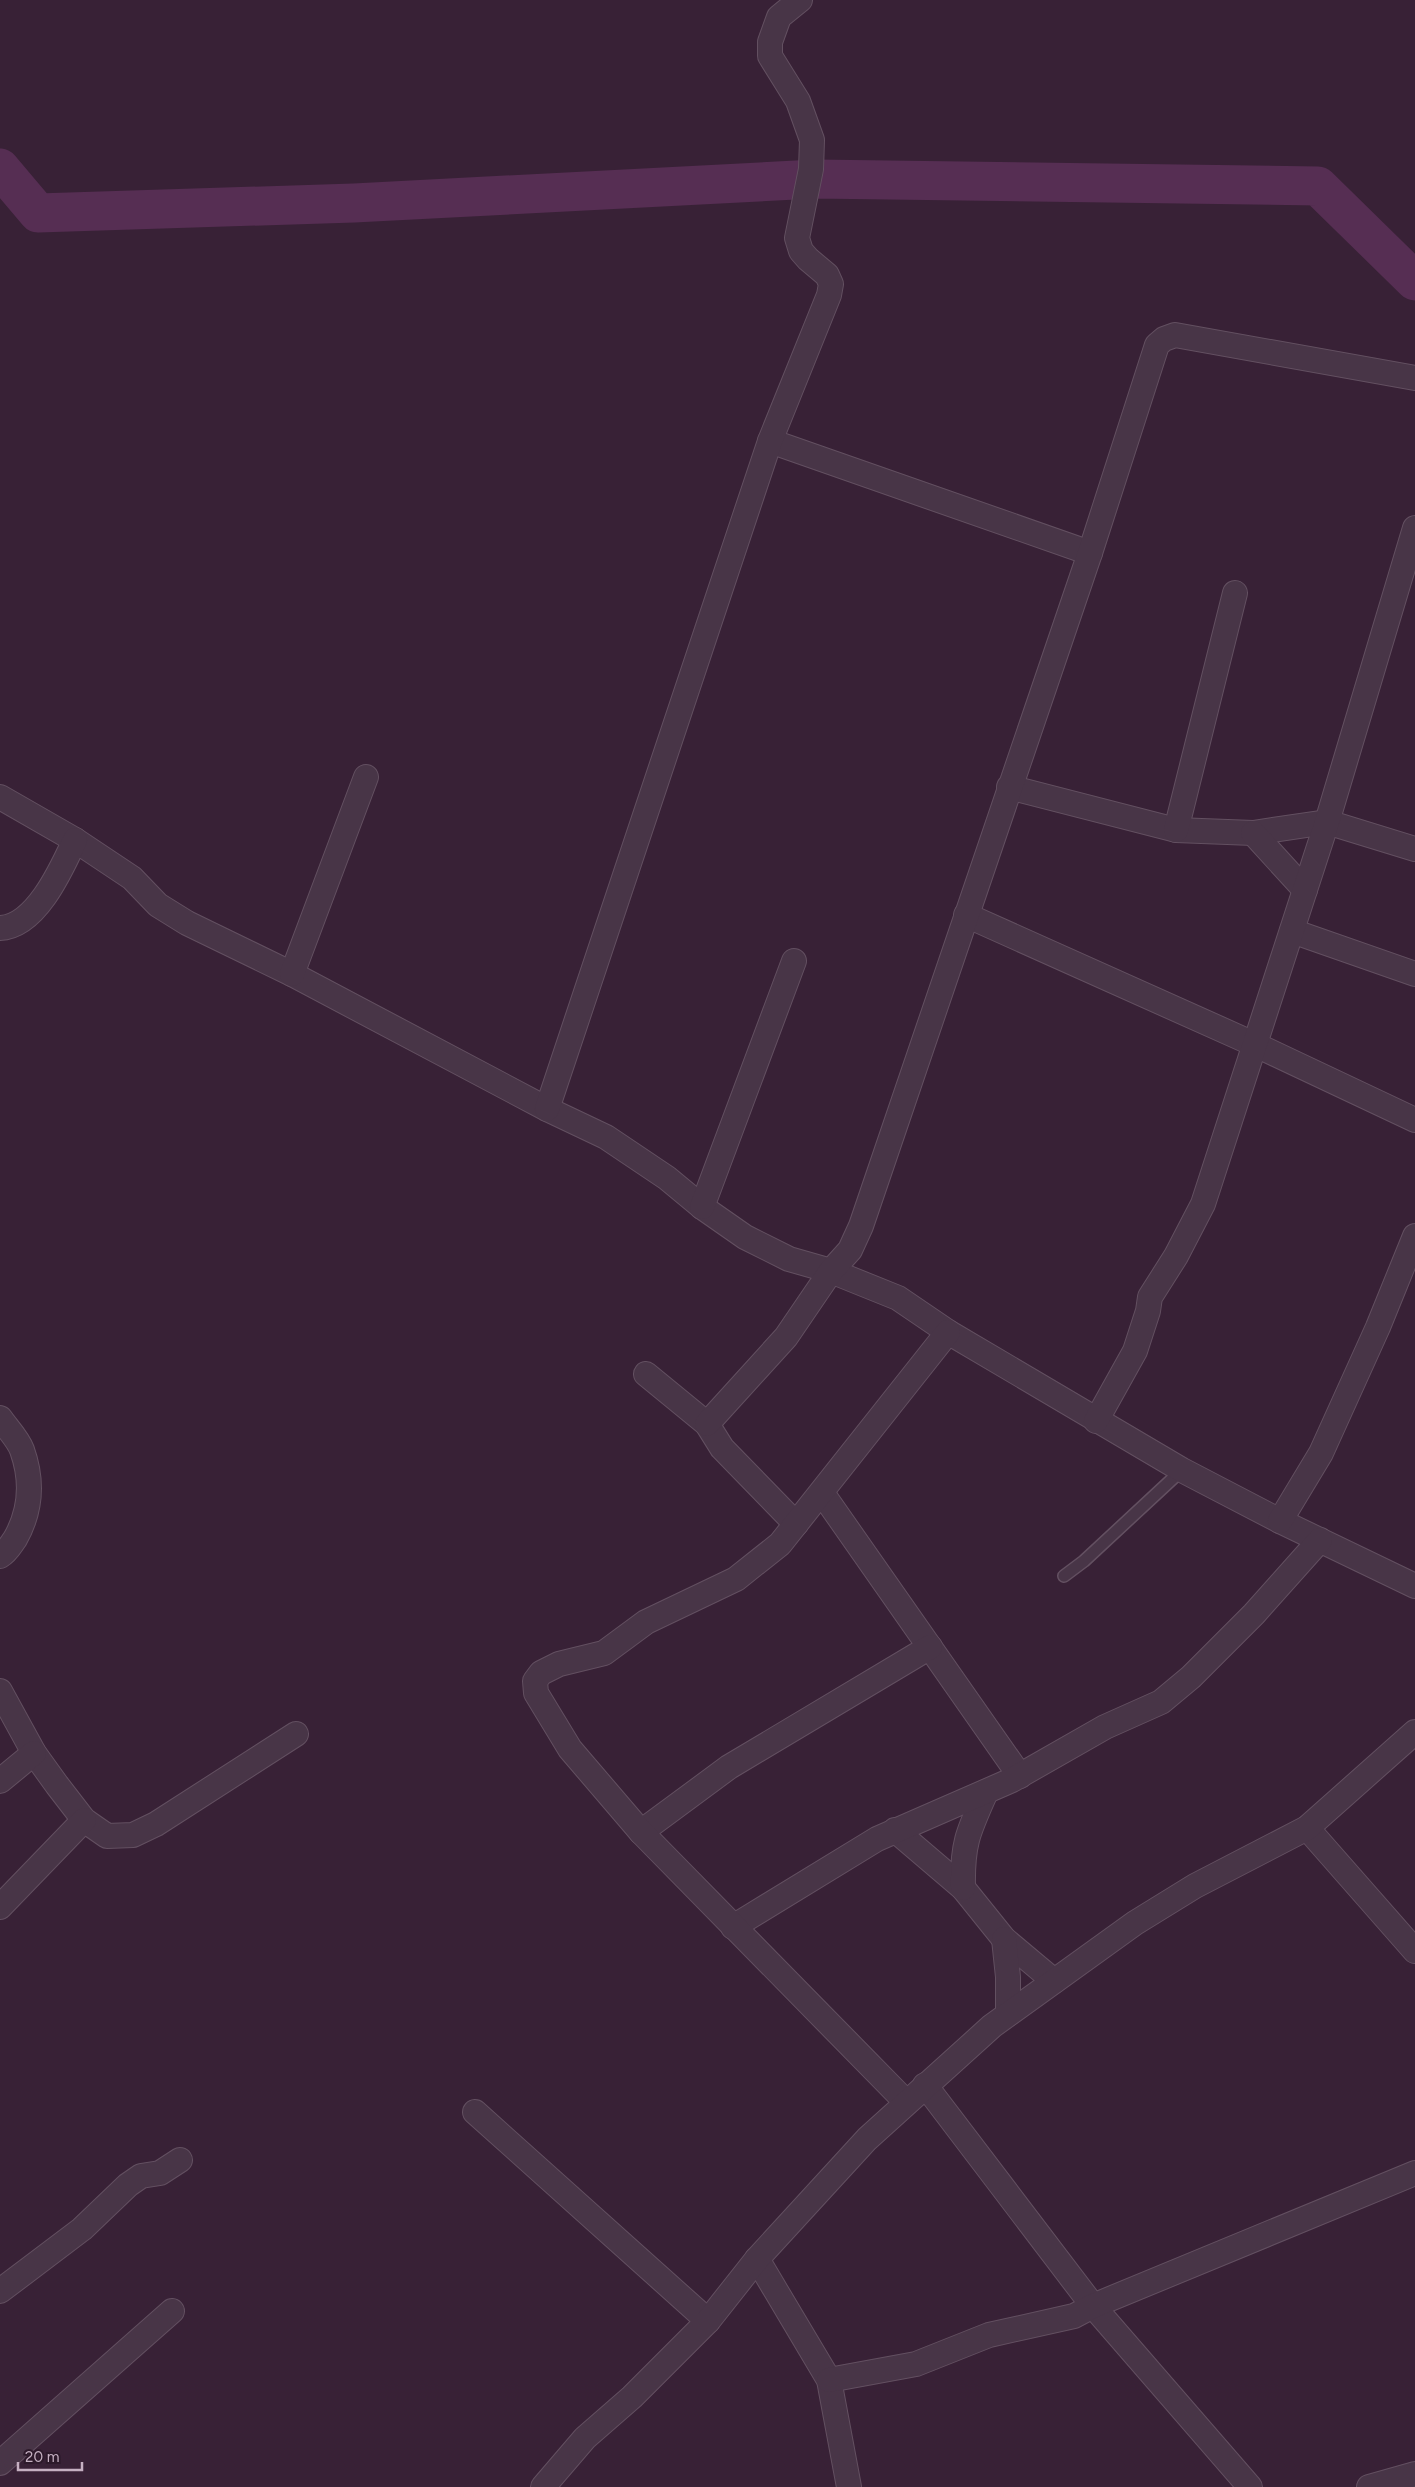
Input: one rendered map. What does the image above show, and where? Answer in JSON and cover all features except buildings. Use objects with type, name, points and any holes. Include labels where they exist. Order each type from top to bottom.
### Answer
[{"type":"street","points":[[547,1109],[770,441],[825,308],[831,284],[827,275],[808,259],[802,251],[797,238],[811,169],[812,140],[798,101],[770,56],[770,42],[776,9],[800,0]]},
{"type":"street","points":[[707,1424],[786,1338],[831,1271],[850,1250],[861,1226],[1090,553],[1150,364],[1158,345],[1164,338],[1175,335],[1415,378]]},
{"type":"street","points":[[770,441],[1090,553]]},
{"type":"street","points":[[1096,1421],[1135,1351],[1148,1311],[1150,1297],[1176,1256],[1203,1204],[1327,822],[1415,528]]},
{"type":"street","points":[[1176,830],[1235,593]]},
{"type":"street","points":[[292,974],[366,776]]},
{"type":"street","points":[[1009,787],[1176,830],[1253,834],[1327,822],[1415,849]]},
{"type":"street","points":[[0,797],[75,840],[132,878],[158,905],[187,923],[292,974],[547,1109],[606,1137],[667,1178],[702,1207],[745,1236],[789,1259],[831,1271],[898,1298],[948,1332],[1182,1470],[1280,1521],[1415,1586]]},
{"type":"street","points":[[1253,834],[1305,890]]},
{"type":"street","points":[[0,928],[6,928],[27,916],[43,899],[60,874],[75,840]]},
{"type":"street","points":[[966,914],[1256,1045],[1415,1120]]},
{"type":"street","points":[[1292,931],[1415,974]]},
{"type":"street","points":[[702,1207],[794,961]]},
{"type":"street","points":[[1280,1521],[1321,1453],[1378,1327],[1415,1236]]},
{"type":"street","points":[[906,2102],[641,1832],[570,1749],[536,1692],[535,1682],[541,1673],[559,1664],[604,1653],[646,1622],[736,1579],[780,1544],[948,1332]]},
{"type":"street","points":[[646,1374],[707,1424],[722,1448],[796,1524]]},
{"type":"street","points":[[0,1418],[22,1449],[30,1493],[27,1512],[18,1534],[6,1552],[0,1556]]},
{"type":"street","points":[[822,1493],[1020,1776]]},
{"type":"street","points":[[733,1927],[895,1830],[1020,1776],[1105,1727],[1161,1702],[1191,1677],[1254,1614],[1320,1540]]},
{"type":"street","points":[[641,1832],[729,1768],[930,1647]]},
{"type":"street","points":[[0,1691],[34,1753],[84,1820],[107,1836],[133,1835],[156,1824],[296,1734]]},
{"type":"street","points":[[544,2487],[585,2438],[632,2397],[708,2321],[757,2260],[867,2139],[925,2084],[1008,2014],[1135,1924],[1195,1886],[1307,1828],[1415,1732]]},
{"type":"street","points":[[0,1781],[34,1753]]},
{"type":"street","points":[[963,1888],[963,1854],[968,1832],[986,1792]]},
{"type":"street","points":[[0,1908],[84,1820]]},
{"type":"street","points":[[1307,1828],[1415,1950]]},
{"type":"street","points":[[895,1830],[963,1888],[1004,1939],[1054,1981]]},
{"type":"street","points":[[1004,1939],[1008,1977],[1008,2014]]},
{"type":"street","points":[[925,2084],[1093,2306],[1250,2487]]},
{"type":"street","points":[[475,2112],[708,2321]]},
{"type":"street","points":[[0,2291],[82,2229],[128,2185],[141,2176],[160,2173],[180,2160]]},
{"type":"street","points":[[829,2380],[916,2364],[989,2336],[1074,2316],[1093,2306],[1415,2173]]},
{"type":"street","points":[[757,2260],[829,2380],[849,2487]]},
{"type":"street","points":[[0,2463],[172,2311]]},
{"type":"street","points":[[1369,2487],[1415,2474]]},
{"type":"lane","points":[[1064,1576],[1090,1556],[1182,1470]]},
{"type":"waterway","points":[[0,168],[38,213],[354,203],[815,179],[1318,186],[1415,281]]}]
